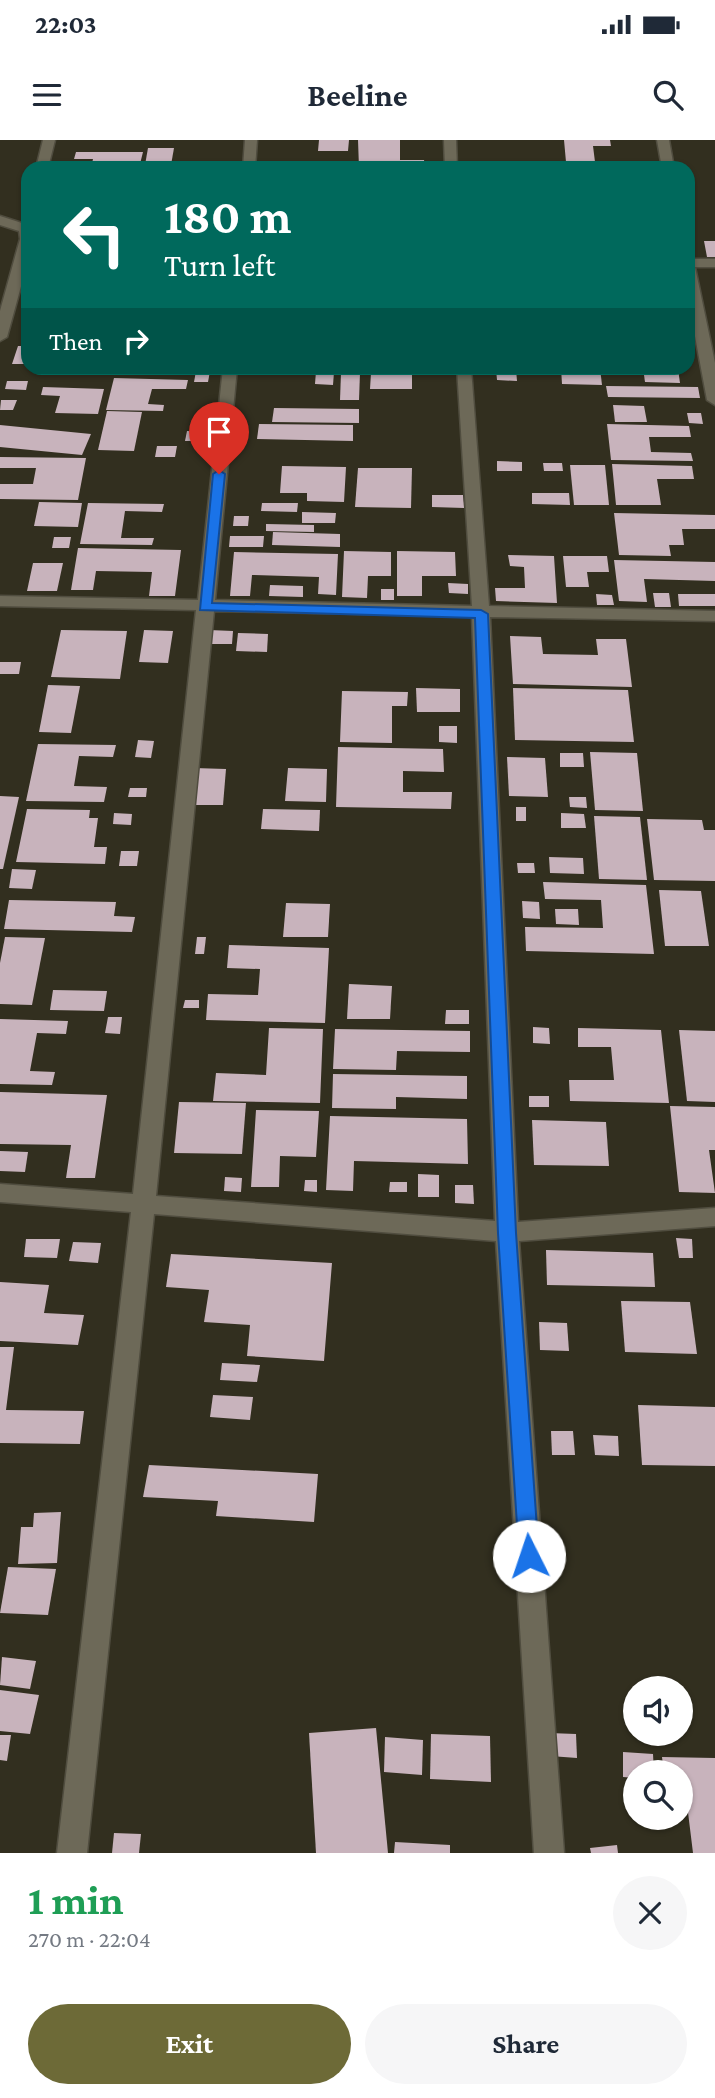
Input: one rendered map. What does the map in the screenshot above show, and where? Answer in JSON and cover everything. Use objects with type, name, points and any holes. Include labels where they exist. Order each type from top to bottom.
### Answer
[{"type":"street","points":[[44,161],[49,140]]},
{"type":"street","points":[[250,161],[251,140]]},
{"type":"street","points":[[450,140],[451,161]]},
{"type":"street","points":[[663,140],[667,161]]},
{"type":"street","points":[[0,220],[21,223]]},
{"type":"street","points":[[0,337],[21,261]]},
{"type":"street","points":[[695,264],[715,263]]},
{"type":"street","points":[[695,299],[715,400]]},
{"type":"street","points":[[72,1853],[144,1202],[229,375]]},
{"type":"street","points":[[464,375],[481,614],[507,1233],[549,1853]]},
{"type":"street","points":[[0,601],[481,614],[715,617]]},
{"type":"street","points":[[0,1193],[144,1202],[507,1233],[715,1217]]},
{"type":"building","points":[[319,140],[349,140],[348,151],[318,151]]},
{"type":"building","points":[[358,140],[400,140],[400,160],[424,161],[359,161]]},
{"type":"building","points":[[564,140],[610,140],[611,146],[593,146],[595,161],[566,161]]},
{"type":"building","points":[[148,148],[174,148],[172,161],[146,161]]},
{"type":"building","points":[[76,152],[143,152],[141,161],[74,159]]},
{"type":"building","points":[[704,241],[715,241],[715,257],[707,257]]},
{"type":"building","points":[[18,346],[21,346],[21,364],[12,364]]},
{"type":"building","points":[[195,375],[209,375],[208,382],[194,382]]},
{"type":"building","points":[[316,375],[334,375],[333,385],[315,384]]},
{"type":"building","points":[[341,375],[360,375],[359,400],[340,400]]},
{"type":"building","points":[[371,375],[412,375],[412,389],[370,389]]},
{"type":"building","points":[[497,375],[516,375],[517,381],[497,380]]},
{"type":"building","points":[[561,375],[601,375],[602,385],[562,384]]},
{"type":"building","points":[[644,375],[679,375],[680,383],[645,382]]},
{"type":"building","points":[[114,378],[188,380],[186,389],[152,389],[148,404],[164,405],[163,411],[106,410]]},
{"type":"building","points":[[7,381],[28,381],[26,390],[5,389]]},
{"type":"building","points":[[606,386],[698,387],[700,398],[608,397]]},
{"type":"building","points":[[43,387],[104,389],[98,414],[55,413],[60,396],[41,395]]},
{"type":"building","points":[[1,400],[17,400],[13,410],[0,410]]},
{"type":"building","points":[[613,405],[644,406],[647,422],[615,422]]},
{"type":"building","points":[[274,408],[359,409],[359,423],[272,422]]},
{"type":"building","points":[[107,411],[142,412],[134,451],[98,450]]},
{"type":"building","points":[[687,413],[701,413],[703,424],[689,423]]},
{"type":"building","points":[[259,424],[353,425],[353,441],[257,439]]},
{"type":"building","points":[[607,424],[689,426],[691,437],[649,437],[651,452],[691,453],[693,461],[611,460]]},
{"type":"building","points":[[0,425],[91,434],[82,455],[0,447]]},
{"type":"building","points":[[187,431],[204,432],[203,441],[185,441]]},
{"type":"building","points":[[157,446],[177,446],[175,457],[155,457]]},
{"type":"building","points":[[0,457],[86,458],[78,500],[0,499],[0,484],[33,484],[36,468],[0,468]]},
{"type":"building","points":[[497,461],[522,462],[522,471],[497,471]]},
{"type":"building","points":[[543,463],[562,463],[563,471],[544,471]]},
{"type":"building","points":[[612,464],[692,466],[694,479],[657,479],[661,505],[616,505]]},
{"type":"building","points":[[570,465],[605,465],[609,505],[574,505]]},
{"type":"building","points":[[282,466],[346,467],[344,502],[307,501],[307,493],[280,493]]},
{"type":"building","points":[[358,468],[412,468],[411,508],[355,507]]},
{"type":"building","points":[[532,493],[569,493],[570,505],[532,504]]},
{"type":"building","points":[[432,495],[463,495],[464,508],[432,507]]},
{"type":"building","points":[[39,502],[82,503],[78,527],[34,526]]},
{"type":"building","points":[[88,503],[164,504],[162,512],[125,511],[121,538],[154,538],[152,545],[80,544]]},
{"type":"building","points":[[262,503],[298,503],[297,512],[261,511]]},
{"type":"building","points":[[302,512],[336,513],[335,523],[302,523]]},
{"type":"building","points":[[614,513],[715,515],[715,529],[682,529],[684,545],[669,545],[671,556],[619,555]]},
{"type":"building","points":[[234,516],[249,516],[248,526],[233,526]]},
{"type":"building","points":[[266,524],[314,525],[314,532],[266,531]]},
{"type":"building","points":[[273,532],[340,534],[340,547],[272,545]]},
{"type":"building","points":[[230,536],[264,536],[263,547],[229,547]]},
{"type":"building","points":[[54,537],[71,537],[69,548],[52,548]]},
{"type":"building","points":[[78,548],[181,550],[175,596],[149,596],[152,572],[96,571],[93,590],[71,590]]},
{"type":"building","points":[[344,551],[391,552],[391,576],[368,576],[367,598],[342,597]]},
{"type":"building","points":[[397,551],[455,552],[456,576],[422,576],[422,596],[397,596]]},
{"type":"building","points":[[234,552],[338,554],[336,595],[318,594],[319,577],[252,575],[250,596],[230,596]]},
{"type":"building","points":[[508,555],[554,556],[557,603],[496,601],[495,588],[525,588],[524,567],[510,566]]},
{"type":"building","points":[[563,556],[607,556],[609,572],[587,572],[589,587],[566,587]]},
{"type":"building","points":[[614,560],[715,562],[715,581],[644,579],[647,602],[619,601]]},
{"type":"building","points":[[33,563],[63,563],[57,591],[27,591]]},
{"type":"building","points":[[448,583],[468,584],[468,594],[449,593]]},
{"type":"building","points":[[270,585],[303,586],[303,597],[269,596]]},
{"type":"building","points":[[381,589],[394,589],[394,600],[381,600]]},
{"type":"building","points":[[653,593],[669,593],[671,607],[655,607]]},
{"type":"building","points":[[596,594],[612,595],[614,605],[597,605]]},
{"type":"building","points":[[678,594],[715,594],[715,606],[679,606]]},
{"type":"building","points":[[61,630],[127,631],[120,679],[51,677]]},
{"type":"building","points":[[144,630],[173,631],[168,663],[139,662]]},
{"type":"building","points":[[209,630],[233,631],[232,644],[207,644]]},
{"type":"building","points":[[238,633],[268,634],[267,652],[236,651]]},
{"type":"building","points":[[510,636],[541,637],[543,654],[598,655],[596,639],[626,639],[632,687],[513,684]]},
{"type":"building","points":[[0,662],[21,662],[19,674],[0,674]]},
{"type":"building","points":[[48,685],[80,686],[71,733],[39,732]]},
{"type":"building","points":[[416,688],[460,689],[460,712],[417,712]]},
{"type":"building","points":[[513,688],[628,690],[634,742],[515,740]]},
{"type":"building","points":[[342,691],[408,692],[407,706],[392,706],[392,743],[340,742]]},
{"type":"building","points":[[439,726],[457,726],[457,743],[439,742]]},
{"type":"building","points":[[138,740],[154,741],[151,758],[135,757]]},
{"type":"building","points":[[38,744],[116,745],[113,757],[79,756],[74,786],[107,787],[104,802],[26,801]]},
{"type":"building","points":[[338,747],[443,749],[444,772],[403,771],[403,792],[452,792],[451,809],[336,807]]},
{"type":"building","points":[[590,752],[637,753],[643,811],[595,810]]},
{"type":"building","points":[[560,753],[583,753],[584,767],[560,767]]},
{"type":"building","points":[[507,757],[545,758],[548,797],[509,796]]},
{"type":"building","points":[[194,768],[226,769],[223,805],[190,805]]},
{"type":"building","points":[[288,768],[327,769],[326,802],[285,801]]},
{"type":"building","points":[[130,788],[147,788],[146,797],[128,797]]},
{"type":"building","points":[[0,796],[19,797],[3,869],[0,869]]},
{"type":"building","points":[[569,797],[586,797],[587,808],[570,807]]},
{"type":"building","points":[[516,807],[526,807],[526,821],[516,821]]},
{"type":"building","points":[[27,809],[90,810],[89,818],[98,818],[94,847],[107,847],[105,864],[16,862]]},
{"type":"building","points":[[263,809],[320,810],[319,831],[261,829]]},
{"type":"building","points":[[114,813],[132,814],[131,825],[113,824]]},
{"type":"building","points":[[561,813],[584,814],[586,828],[561,828]]},
{"type":"building","points":[[594,816],[640,817],[647,880],[599,879]]},
{"type":"building","points":[[647,819],[702,820],[704,830],[715,830],[715,881],[654,880]]},
{"type":"building","points":[[121,851],[139,851],[137,866],[119,866]]},
{"type":"building","points":[[549,857],[583,858],[584,874],[550,873]]},
{"type":"building","points":[[517,863],[534,863],[535,873],[518,873]]},
{"type":"building","points":[[12,869],[36,870],[32,889],[9,888]]},
{"type":"building","points":[[543,882],[646,885],[654,954],[526,951],[525,927],[603,928],[601,900],[545,899]]},
{"type":"building","points":[[659,890],[701,891],[709,946],[665,946]]},
{"type":"building","points":[[9,900],[116,902],[114,916],[135,917],[132,932],[4,929]]},
{"type":"building","points":[[522,901],[539,902],[540,919],[523,918]]},
{"type":"building","points":[[286,903],[330,904],[328,937],[283,937]]},
{"type":"building","points":[[555,909],[578,909],[579,925],[556,924]]},
{"type":"building","points":[[5,937],[45,938],[32,1005],[0,1004],[0,963]]},
{"type":"building","points":[[197,937],[206,937],[204,954],[195,954]]},
{"type":"building","points":[[229,945],[329,948],[325,1023],[206,1020],[208,994],[258,995],[260,969],[227,968]]},
{"type":"building","points":[[349,984],[392,986],[390,1019],[347,1019]]},
{"type":"building","points":[[53,990],[107,991],[104,1011],[50,1010]]},
{"type":"building","points":[[185,1000],[199,1000],[199,1008],[183,1008]]},
{"type":"building","points":[[446,1010],[469,1010],[469,1024],[445,1024]]},
{"type":"building","points":[[108,1017],[122,1017],[120,1034],[105,1033]]},
{"type":"building","points":[[0,1019],[68,1021],[66,1034],[37,1033],[30,1071],[55,1072],[52,1085],[0,1084]]},
{"type":"building","points":[[533,1027],[549,1028],[550,1044],[533,1043]]},
{"type":"building","points":[[269,1028],[323,1029],[320,1103],[213,1101],[216,1073],[266,1075]]},
{"type":"building","points":[[578,1028],[661,1030],[669,1103],[570,1101],[569,1080],[614,1080],[611,1047],[578,1047]]},
{"type":"building","points":[[335,1029],[470,1031],[470,1052],[397,1051],[396,1070],[333,1069]]},
{"type":"building","points":[[679,1030],[715,1031],[715,1102],[687,1101]]},
{"type":"building","points":[[333,1074],[467,1076],[467,1099],[396,1097],[396,1109],[332,1108]]},
{"type":"building","points":[[0,1092],[107,1095],[95,1178],[66,1178],[71,1145],[0,1144]]},
{"type":"building","points":[[529,1096],[549,1096],[549,1107],[529,1107]]},
{"type":"building","points":[[179,1102],[246,1103],[242,1154],[174,1153]]},
{"type":"building","points":[[670,1106],[715,1107],[715,1150],[709,1150],[715,1193],[679,1192]]},
{"type":"building","points":[[256,1110],[319,1111],[316,1157],[280,1156],[279,1187],[251,1187]]},
{"type":"building","points":[[330,1116],[467,1119],[468,1164],[354,1161],[353,1191],[326,1190]]},
{"type":"building","points":[[532,1120],[606,1122],[609,1166],[534,1165]]},
{"type":"building","points":[[0,1151],[28,1152],[25,1172],[0,1171]]},
{"type":"building","points":[[418,1174],[439,1175],[439,1197],[418,1197]]},
{"type":"building","points":[[225,1177],[242,1178],[241,1192],[224,1191]]},
{"type":"building","points":[[305,1180],[317,1180],[317,1192],[304,1191]]},
{"type":"building","points":[[390,1182],[407,1182],[407,1192],[389,1192]]},
{"type":"building","points":[[455,1185],[473,1185],[474,1204],[455,1203]]},
{"type":"building","points":[[676,1238],[692,1239],[693,1258],[679,1258]]},
{"type":"building","points":[[26,1239],[60,1239],[57,1258],[24,1257]]},
{"type":"building","points":[[73,1242],[101,1243],[98,1263],[69,1261]]},
{"type":"building","points":[[546,1250],[653,1253],[655,1287],[547,1285]]},
{"type":"building","points":[[171,1254],[332,1263],[324,1361],[247,1356],[250,1325],[204,1322],[209,1290],[166,1287]]},
{"type":"building","points":[[0,1282],[49,1285],[44,1313],[84,1315],[78,1345],[0,1341]]},
{"type":"building","points":[[621,1301],[690,1302],[697,1354],[625,1352]]},
{"type":"building","points":[[539,1322],[567,1323],[569,1351],[540,1350]]},
{"type":"building","points":[[0,1347],[14,1347],[6,1410],[84,1411],[80,1444],[0,1443]]},
{"type":"building","points":[[222,1363],[260,1365],[257,1382],[220,1380]]},
{"type":"building","points":[[213,1395],[253,1397],[250,1420],[210,1417]]},
{"type":"building","points":[[638,1405],[715,1407],[715,1466],[642,1465]]},
{"type":"building","points":[[551,1431],[573,1431],[575,1455],[552,1455]]},
{"type":"building","points":[[593,1435],[618,1436],[619,1456],[595,1455]]},
{"type":"building","points":[[149,1465],[318,1474],[314,1522],[216,1516],[218,1501],[143,1497]]},
{"type":"building","points":[[61,1512],[57,1563],[18,1564],[21,1527],[33,1527],[34,1513]]},
{"type":"building","points":[[8,1567],[56,1569],[48,1615],[0,1613]]},
{"type":"building","points":[[2,1657],[36,1661],[30,1689],[0,1685]]},
{"type":"building","points":[[0,1690],[39,1695],[30,1734],[0,1731]]},
{"type":"building","points":[[376,1728],[388,1853],[316,1853],[309,1733]]},
{"type":"building","points":[[549,1733],[576,1734],[577,1758],[550,1756]]},
{"type":"building","points":[[431,1734],[490,1736],[491,1782],[430,1779]]},
{"type":"building","points":[[0,1735],[11,1735],[7,1761],[0,1760]]},
{"type":"building","points":[[385,1737],[423,1740],[422,1775],[384,1772]]},
{"type":"building","points":[[623,1752],[653,1754],[653,1760],[623,1760]]},
{"type":"building","points":[[662,1757],[715,1758],[715,1853],[693,1853],[690,1830],[693,1830],[693,1760],[662,1760]]},
{"type":"building","points":[[114,1833],[141,1834],[139,1853],[112,1853]]},
{"type":"building","points":[[395,1842],[450,1845],[450,1853],[394,1853]]},
{"type":"building","points":[[617,1845],[618,1853],[591,1853],[590,1848]]},
{"type":"route","points":[[219,474],[205,607],[481,614],[507,1233],[529,1556]]}]
